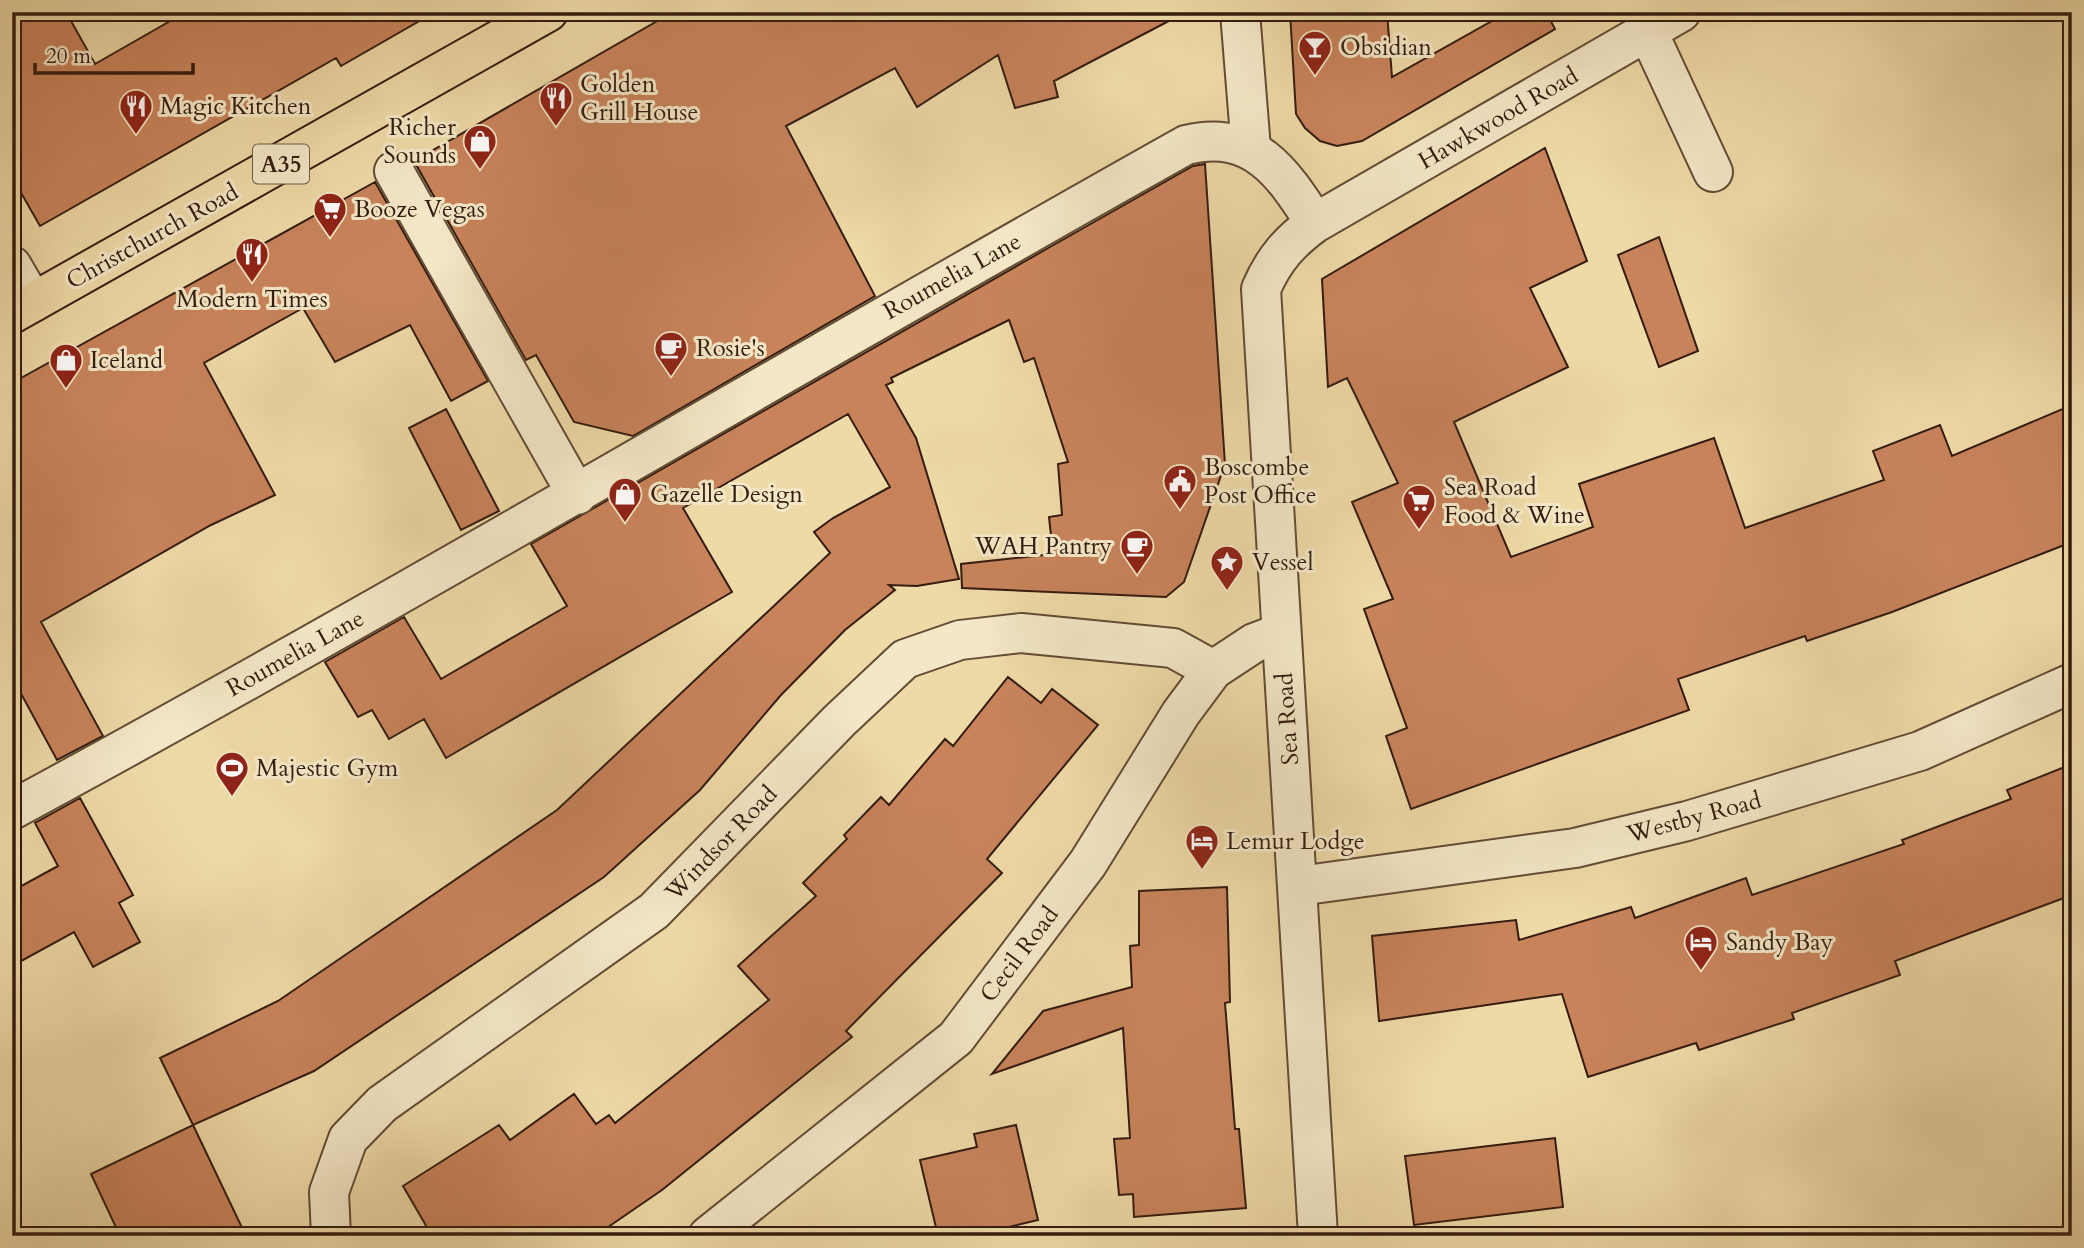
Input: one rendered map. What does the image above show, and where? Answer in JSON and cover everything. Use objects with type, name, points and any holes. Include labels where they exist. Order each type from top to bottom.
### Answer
[{"type":"main road","name":"Christchurch Road","points":[[23,308],[548,12]]},
{"type":"street","points":[[1240,12],[1250,137]]},
{"type":"street","name":"Hawkwood Road","points":[[1315,223],[1681,12]]},
{"type":"street","points":[[1648,32],[1713,172]]},
{"type":"street","name":"Roumelia Lane","points":[[12,810],[577,495],[887,312],[1186,145],[1212,139],[1250,137],[1294,190],[1315,223]]},
{"type":"street","points":[[394,172],[577,495]]},
{"type":"street","name":"Sea Road","points":[[1315,223],[1287,244],[1270,268],[1261,289],[1318,1236]]},
{"type":"street","points":[[12,266],[23,308]]},
{"type":"street","name":"Windsor Road","points":[[331,1236],[329,1192],[348,1139],[382,1104],[654,911],[839,721],[905,659],[960,640],[1021,633],[1173,648],[1213,670]]},
{"type":"street","name":"Cecil Road","points":[[708,1236],[956,1038],[1088,863],[1181,713],[1213,670],[1254,643],[1281,633]]},
{"type":"street","name":"Westby Road","points":[[1299,886],[1575,848],[1687,821],[1920,751],[2072,683]]},
{"type":"building","points":[[12,12],[66,12],[95,64],[186,12],[435,12],[341,66],[336,58],[40,226],[12,177]]},
{"type":"building","points":[[673,12],[1186,12],[1054,81],[1058,97],[1015,108],[998,55],[917,107],[895,68],[786,126],[875,296],[633,436],[574,422],[536,355],[526,360],[414,161]]},
{"type":"building","points":[[1290,12],[1387,12],[1392,77],[1508,12],[1546,12],[1555,29],[1362,141],[1337,146],[1320,141],[1305,128],[1296,114]]},
{"type":"building","points":[[1545,148],[1587,261],[1530,288],[1568,367],[1454,422],[1511,557],[1593,527],[1579,484],[1714,438],[1745,528],[1884,480],[1873,451],[1940,425],[1952,456],[2072,405],[2072,542],[1892,612],[1807,641],[1805,636],[1678,679],[1689,710],[1411,809],[1386,736],[1407,728],[1364,609],[1393,599],[1352,502],[1398,483],[1347,378],[1328,387],[1322,279]]},
{"type":"building","points":[[1205,164],[1225,464],[1184,582],[1166,597],[962,588],[961,564],[1053,554],[1049,517],[1062,515],[1058,464],[1068,462],[1034,358],[1024,362],[1009,320],[891,378],[893,382],[886,385],[916,438],[959,579],[917,586],[889,585],[895,590],[845,630],[781,695],[700,790],[604,877],[314,1071],[193,1125],[160,1058],[278,1001],[557,810],[830,553],[814,532],[833,518],[890,487],[848,414],[683,508],[732,592],[446,758],[424,719],[389,739],[372,710],[358,717],[325,662],[404,617],[441,679],[567,606],[531,544],[1193,166]]},
{"type":"building","points":[[375,182],[488,381],[451,401],[410,325],[335,362],[303,308],[204,363],[275,495],[211,525],[41,622],[103,736],[57,760],[12,677],[12,383]]},
{"type":"building","points":[[1659,237],[1698,351],[1659,367],[1618,255]]},
{"type":"building","points":[[446,409],[499,511],[461,530],[409,428]]},
{"type":"building","points":[[1008,677],[1041,703],[1052,689],[1098,725],[987,859],[1002,873],[846,1031],[852,1037],[662,1190],[595,1236],[432,1236],[403,1186],[499,1125],[510,1140],[574,1094],[596,1124],[609,1115],[615,1123],[769,1000],[738,966],[816,896],[803,883],[847,839],[844,835],[881,797],[889,805],[945,739],[953,746]]},
{"type":"building","points":[[2072,764],[2072,895],[1895,961],[1900,975],[1792,1013],[1794,1019],[1699,1050],[1696,1043],[1588,1077],[1562,994],[1379,1021],[1372,936],[1516,920],[1519,940],[1631,907],[1635,918],[1746,878],[1752,895],[1904,844],[1902,840],[2011,799],[2007,790]]},
{"type":"building","points":[[80,798],[133,895],[119,903],[140,942],[93,967],[74,932],[12,966],[12,891],[58,866],[35,823]]},
{"type":"building","points":[[1227,887],[1230,1002],[1225,1003],[1235,1129],[1239,1129],[1246,1208],[1134,1217],[1133,1194],[1119,1195],[1114,1139],[1130,1138],[1123,1028],[992,1074],[1043,1011],[1132,987],[1130,946],[1139,945],[1139,891]]},
{"type":"building","points":[[193,1125],[246,1236],[120,1236],[91,1174]]},
{"type":"building","points":[[1016,1125],[1038,1220],[972,1236],[938,1236],[920,1160],[977,1147],[974,1134]]},
{"type":"building","points":[[1555,1138],[1563,1207],[1414,1225],[1405,1156]]},
{"type":"place","name":"Obsidian","points":[[1315,77]]},
{"type":"place","name":"Golden Grill House","points":[[556,128]]},
{"type":"place","name":"Magic Kitchen","points":[[136,136]]},
{"type":"place","name":"Richer Sounds","points":[[480,171]]},
{"type":"place","name":"Booze Vegas","points":[[330,239]]},
{"type":"place","name":"Modern Times","points":[[252,284]]},
{"type":"place","name":"Rosie's","points":[[671,378]]},
{"type":"place","name":"Iceland","points":[[66,390]]},
{"type":"place","name":"Boscombe Post Office","points":[[1180,511]]},
{"type":"place","name":"Gazelle Design","points":[[625,524]]},
{"type":"place","name":"Sea Road Food & Wine","points":[[1419,531]]},
{"type":"place","name":"WAH Pantry","points":[[1137,576]]},
{"type":"place","name":"Vessel","points":[[1227,592]]},
{"type":"place","name":"Majestic Gym","points":[[232,798]]},
{"type":"place","name":"Lemur Lodge","points":[[1202,871]]},
{"type":"place","name":"Sandy Bay","points":[[1701,972]]}]
